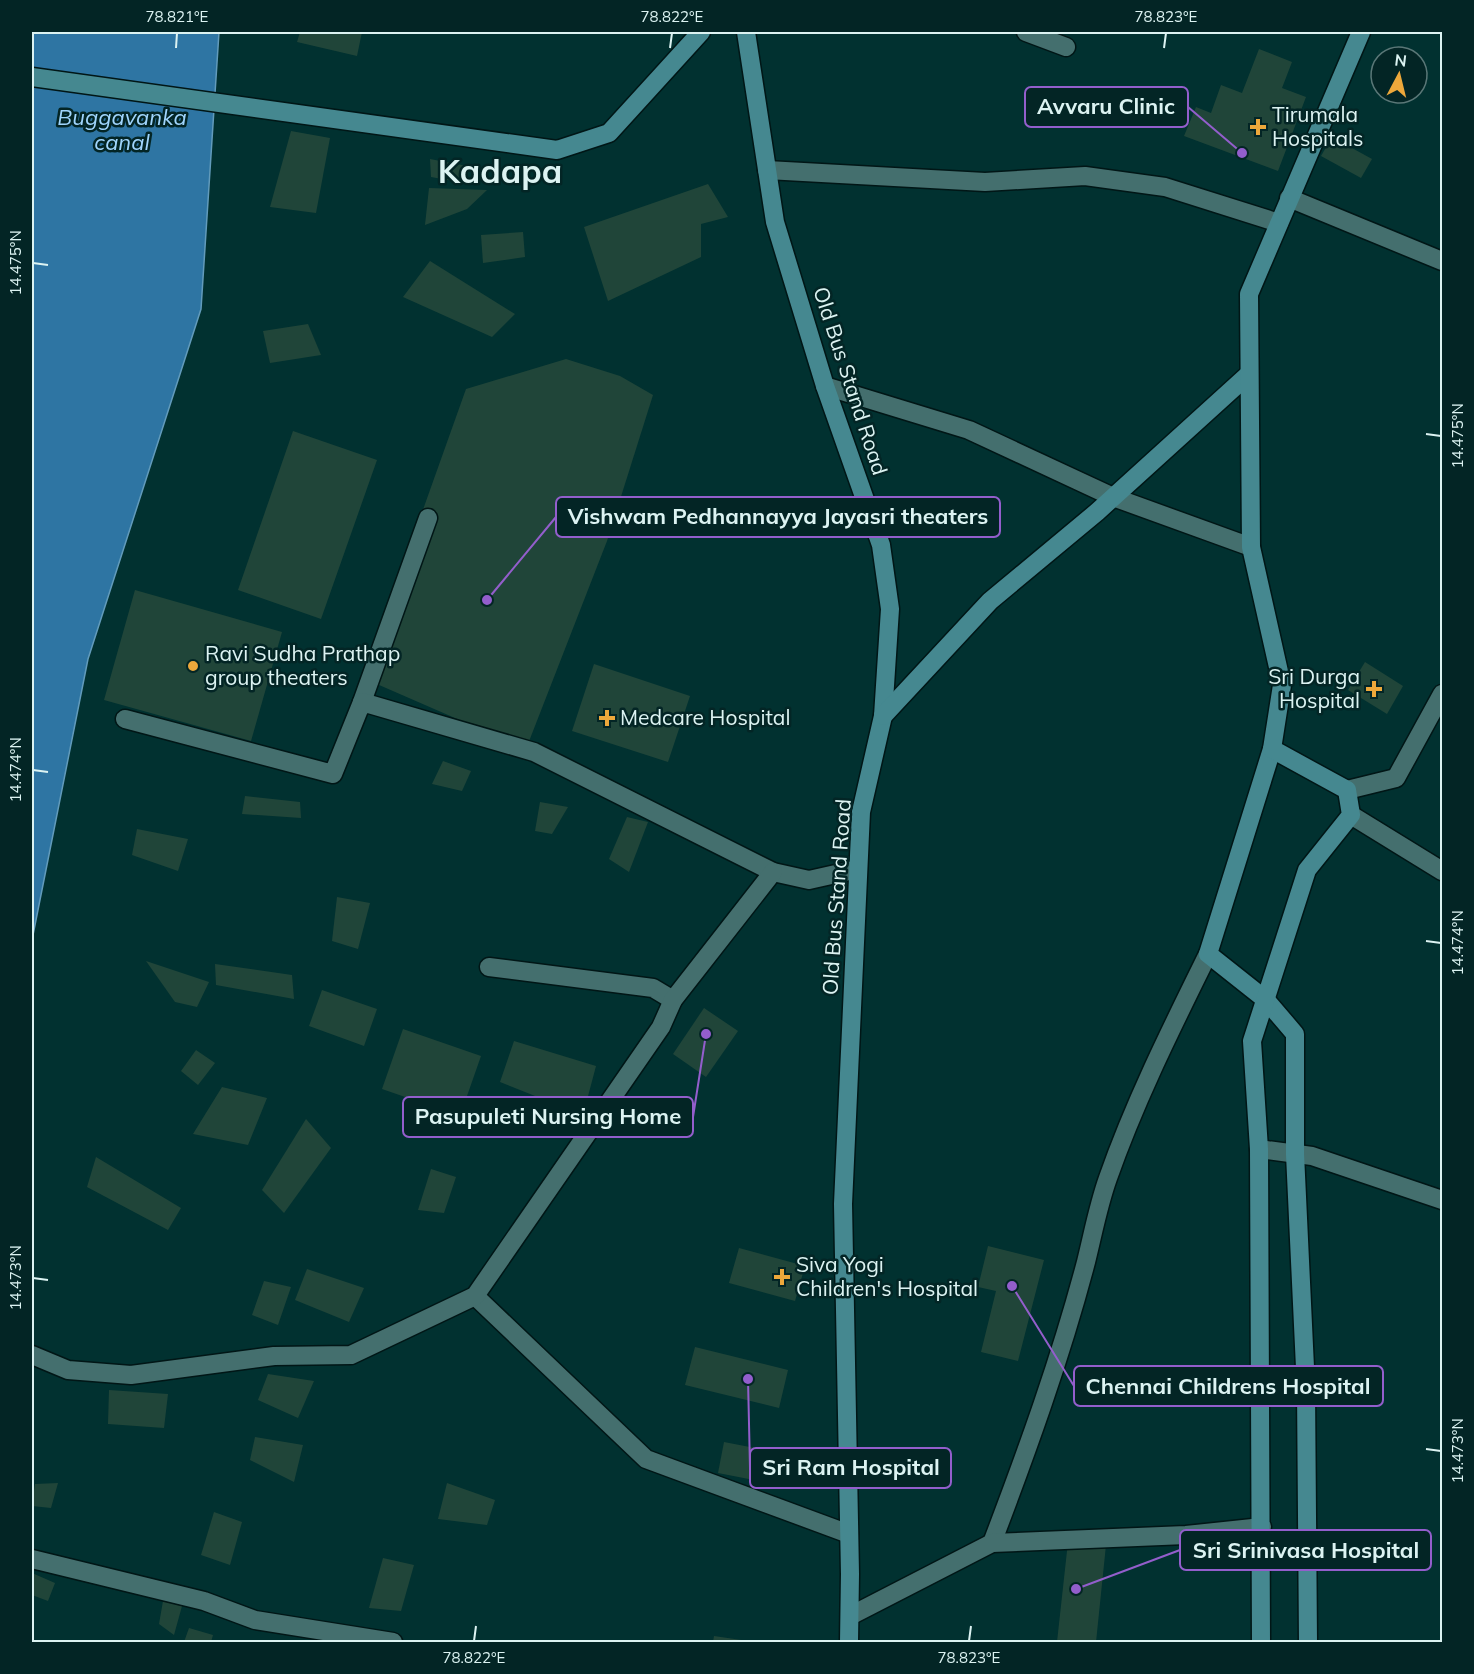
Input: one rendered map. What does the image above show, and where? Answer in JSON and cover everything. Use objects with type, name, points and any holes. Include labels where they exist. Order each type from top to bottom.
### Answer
[{"type":"main road","points":[[32,77],[557,150],[609,133],[702,32]]},
{"type":"main road","name":"Old Bus Stand Road","points":[[746,32],[775,222],[825,386],[881,545],[890,609],[883,716],[861,812],[843,1204],[849,1642]]},
{"type":"main road","points":[[1308,1642],[1306,1389],[1295,1154],[1294,1034],[1266,1000],[1208,954],[1272,749],[1282,685],[1251,547],[1249,294],[1361,32]]},
{"type":"main road","points":[[883,716],[990,600],[1113,497],[1250,374]]},
{"type":"main road","points":[[1261,1642],[1259,1149],[1252,1041],[1307,870],[1351,815],[1347,790],[1272,749]]},
{"type":"street","points":[[1026,32],[1066,47]]},
{"type":"street","points":[[767,170],[985,182],[1085,176],[1165,187],[1279,223]]},
{"type":"street","points":[[1289,198],[1443,261]]},
{"type":"street","points":[[825,386],[969,430],[1113,497],[1251,547]]},
{"type":"street","points":[[125,719],[333,774],[362,702],[428,518]]},
{"type":"street","points":[[1347,790],[1396,778],[1443,694]]},
{"type":"street","points":[[362,702],[534,752],[773,872],[809,880],[858,869]]},
{"type":"street","points":[[1351,815],[1443,870]]},
{"type":"street","points":[[32,1355],[68,1370],[131,1376],[274,1356],[351,1355],[475,1296],[662,1027],[673,1000],[773,872]]},
{"type":"street","points":[[992,1543],[1030,1444],[1086,1261],[1093,1227],[1108,1178],[1140,1099],[1208,954]]},
{"type":"street","points":[[489,967],[654,987],[673,1000]]},
{"type":"street","points":[[1259,1149],[1312,1156],[1443,1200]]},
{"type":"street","points":[[475,1296],[646,1458],[849,1534]]},
{"type":"street","points":[[850,1616],[992,1543],[1185,1535],[1262,1527]]},
{"type":"street","points":[[32,1559],[204,1601],[255,1620],[393,1642]]},
{"type":"water","name":"Buggavanka canal","points":[[32,32],[219,32],[201,309],[88,659],[32,940]]},
{"type":"building","points":[[300,32],[362,32],[357,56],[297,42]]},
{"type":"building","points":[[1259,49],[1292,62],[1282,88],[1306,97],[1278,171],[1184,136],[1196,107],[1211,113],[1221,85],[1242,93]]},
{"type":"building","points":[[291,131],[330,138],[316,213],[270,207]]},
{"type":"building","points":[[1332,137],[1372,159],[1361,178],[1321,156]]},
{"type":"building","points":[[430,159],[467,166],[464,183],[431,177]]},
{"type":"building","points":[[708,184],[728,217],[701,224],[701,257],[608,301],[584,227]]},
{"type":"building","points":[[429,188],[487,190],[467,209],[425,225]]},
{"type":"building","points":[[523,232],[525,257],[483,263],[481,235]]},
{"type":"building","points":[[430,261],[515,314],[492,337],[403,297]]},
{"type":"building","points":[[308,324],[321,355],[270,363],[263,331]]},
{"type":"building","points":[[566,359],[620,376],[653,395],[607,541],[526,749],[363,678],[466,389]]},
{"type":"building","points":[[293,431],[377,460],[321,619],[238,590]]},
{"type":"building","name":"Ravi Sudha Prathap group theaters","points":[[135,590],[282,632],[251,741],[104,700]]},
{"type":"building","points":[[1365,662],[1403,686],[1387,714],[1348,690]]},
{"type":"building","points":[[594,664],[690,696],[668,762],[572,731]]},
{"type":"building","points":[[443,761],[471,771],[462,791],[432,784]]},
{"type":"building","points":[[245,796],[300,802],[301,818],[242,814]]},
{"type":"building","points":[[540,802],[568,807],[552,834],[535,831]]},
{"type":"building","points":[[627,817],[648,822],[629,872],[609,859]]},
{"type":"building","points":[[137,829],[188,839],[178,871],[132,855]]},
{"type":"building","points":[[337,897],[370,903],[358,949],[332,941]]},
{"type":"building","points":[[146,961],[209,982],[197,1007],[175,1002]]},
{"type":"building","points":[[215,964],[292,975],[294,999],[216,985]]},
{"type":"building","points":[[322,990],[377,1009],[364,1046],[309,1026]]},
{"type":"building","points":[[704,1008],[738,1031],[706,1077],[673,1054]]},
{"type":"building","points":[[403,1029],[481,1056],[460,1116],[382,1089]]},
{"type":"building","points":[[514,1041],[596,1066],[583,1115],[500,1082]]},
{"type":"building","points":[[196,1050],[215,1063],[198,1085],[181,1071]]},
{"type":"building","points":[[222,1087],[267,1098],[248,1145],[193,1134]]},
{"type":"building","points":[[306,1119],[331,1148],[284,1213],[262,1190]]},
{"type":"building","points":[[96,1157],[181,1208],[168,1230],[87,1187]]},
{"type":"building","points":[[431,1169],[456,1177],[444,1213],[418,1210]]},
{"type":"building","points":[[988,1246],[1044,1260],[1018,1361],[981,1352],[996,1291],[978,1287]]},
{"type":"building","points":[[739,1248],[805,1266],[795,1301],[729,1283]]},
{"type":"building","points":[[307,1269],[364,1288],[349,1322],[295,1300]]},
{"type":"building","points":[[264,1281],[291,1287],[278,1325],[252,1315]]},
{"type":"building","points":[[695,1347],[788,1370],[779,1408],[685,1385]]},
{"type":"building","points":[[268,1374],[314,1381],[298,1418],[258,1400]]},
{"type":"building","points":[[109,1390],[168,1394],[164,1428],[108,1424]]},
{"type":"building","points":[[255,1437],[303,1445],[294,1482],[250,1460]]},
{"type":"building","points":[[724,1442],[786,1454],[780,1485],[718,1473]]},
{"type":"building","points":[[58,1483],[51,1508],[32,1506],[35,1484]]},
{"type":"building","points":[[447,1483],[495,1500],[487,1525],[438,1519]]},
{"type":"building","points":[[214,1512],[242,1522],[230,1565],[201,1555]]},
{"type":"building","points":[[1068,1542],[1106,1545],[1096,1642],[1057,1642]]},
{"type":"building","points":[[383,1558],[414,1565],[401,1611],[369,1608]]},
{"type":"building","points":[[32,1573],[55,1583],[48,1601],[32,1595]]},
{"type":"building","points":[[163,1601],[182,1606],[174,1635],[159,1624]]},
{"type":"building","points":[[189,1628],[213,1635],[211,1642],[184,1642]]},
{"type":"building","points":[[714,1636],[748,1641],[713,1642]]},
{"type":"place","name":"Tirumala Hospitals","points":[[1258,127]]},
{"type":"place","name":"Avvaru Clinic","points":[[1242,153]]},
{"type":"place","name":"Vishwam Pedhannayya Jayasri theaters","points":[[487,600]]},
{"type":"place","name":"Ravi Sudha Prathap group theaters","points":[[193,666]]},
{"type":"place","name":"Sri Durga Hospital","points":[[1374,689]]},
{"type":"place","name":"Medcare Hospital","points":[[607,718]]},
{"type":"place","name":"Pasupuleti Nursing Home","points":[[706,1034]]},
{"type":"place","name":"Siva Yogi Children's Hospital","points":[[782,1277]]},
{"type":"place","name":"Chennai Childrens Hospital","points":[[1012,1286]]},
{"type":"place","name":"Sri Ram Hospital","points":[[748,1379]]},
{"type":"place","name":"Sri Srinivasa Hospital","points":[[1076,1589]]},
{"type":"district","name":"Kadapa","points":[[500,171]]}]
